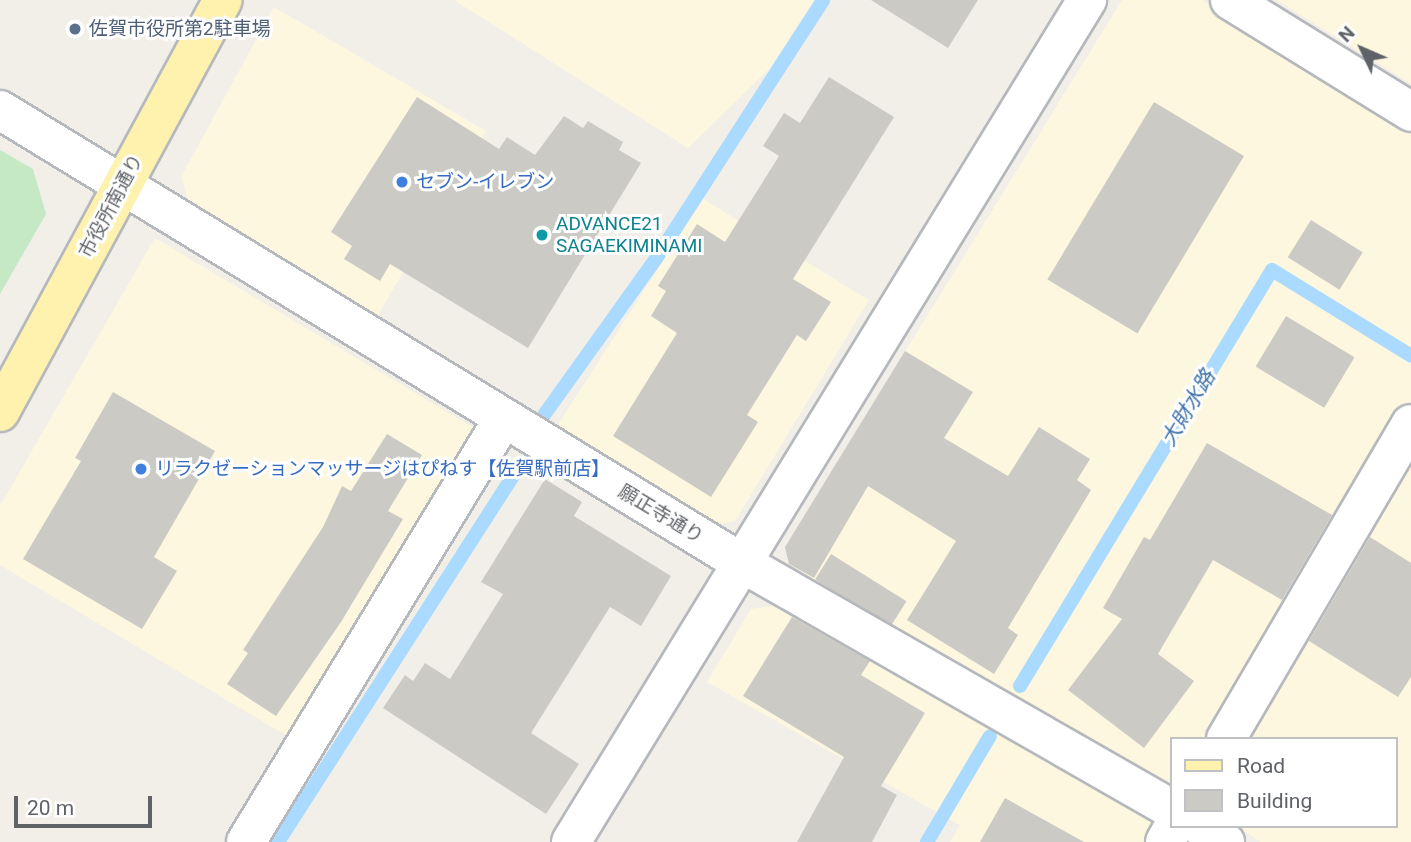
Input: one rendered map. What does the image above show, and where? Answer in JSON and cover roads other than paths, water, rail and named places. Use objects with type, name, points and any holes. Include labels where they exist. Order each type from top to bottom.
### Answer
[{"type":"main road","name":"市役所南通り","points":[[0,412],[223,0]]},
{"type":"street","points":[[571,842],[1087,0]]},
{"type":"street","points":[[1230,0],[1411,112]]},
{"type":"street","name":"願正寺通り","points":[[0,110],[124,183],[503,419],[742,563],[1170,808]]},
{"type":"street","points":[[246,842],[503,419]]},
{"type":"street","points":[[1227,737],[1411,424]]},
{"type":"street","points":[[1203,828],[1225,842]]},
{"type":"waterway","points":[[544,415],[657,257],[823,0]]},
{"type":"waterway","name":"大財水路","points":[[1020,686],[1272,270],[1411,356]]},
{"type":"waterway","points":[[278,842],[521,463]]},
{"type":"waterway","name":"大財水路","points":[[927,842],[990,736]]},
{"type":"place","name":"佐賀市役所第2駐車場","points":[[75,29]]},
{"type":"place","name":"セブン-イレブン","points":[[402,182]]},
{"type":"place","name":"ADVANCE21 SAGAEKIMINAMI","points":[[542,235]]},
{"type":"place","name":"リラクゼーションマッサージはぴねす【佐賀駅前店】","points":[[141,469]]}]
